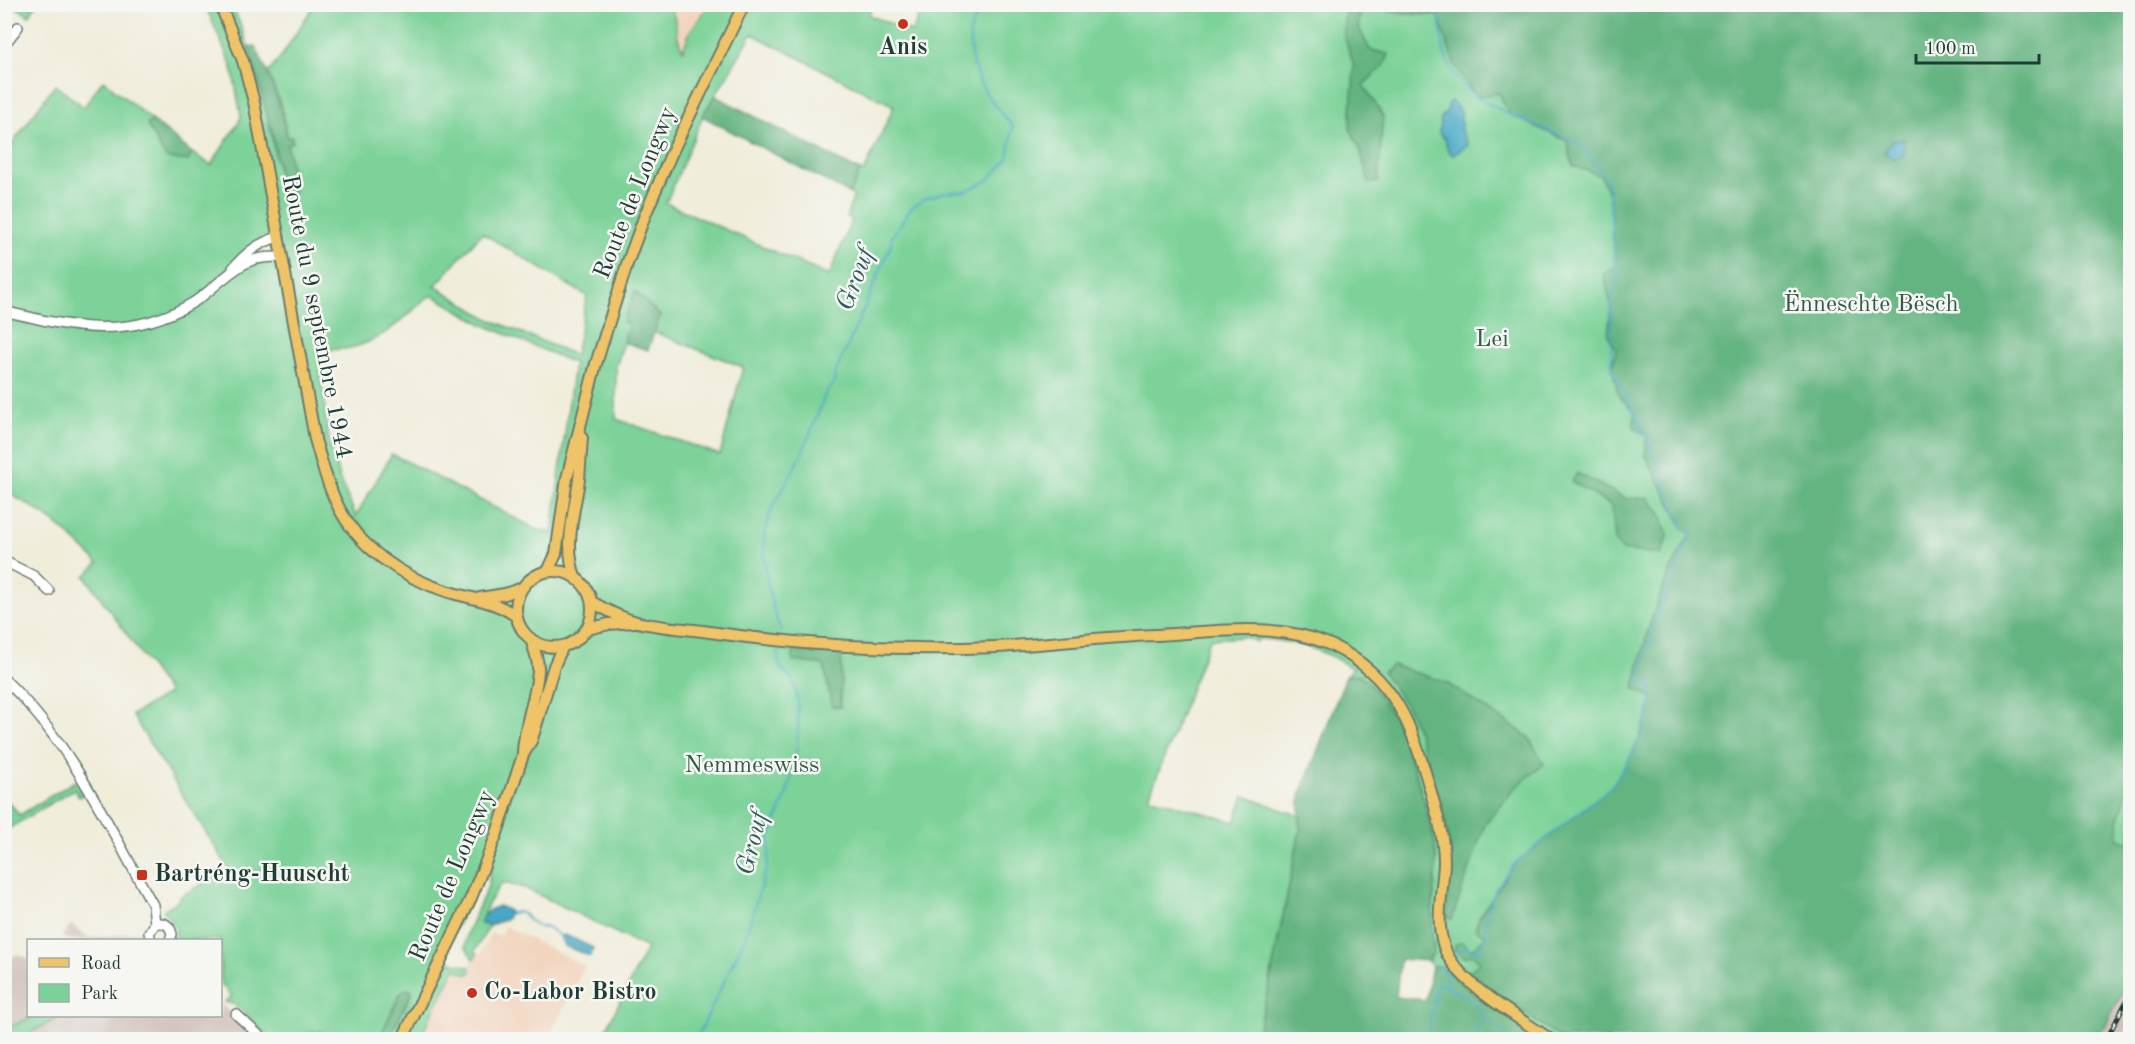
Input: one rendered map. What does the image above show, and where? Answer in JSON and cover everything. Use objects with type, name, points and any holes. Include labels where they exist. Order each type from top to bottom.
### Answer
[{"type":"main road","name":"Route du 9 septembre 1944","points":[[220,4],[243,62],[254,102],[315,439],[326,477],[338,506],[353,529],[390,565],[431,586],[501,606],[517,617]]},
{"type":"main road","name":"Route de Longwy","points":[[548,571],[556,554],[567,478],[615,298],[645,215],[672,152],[744,4]]},
{"type":"main road","name":"Route de Longwy","points":[[575,576],[570,562],[569,547],[579,479],[585,405]]},
{"type":"main road","points":[[548,571],[567,572],[575,576],[583,583],[592,602],[591,620],[587,629],[573,643],[563,646],[546,647],[531,639],[524,633],[517,617],[516,607],[522,588],[529,580],[548,571]]},
{"type":"main road","points":[[476,598],[505,594],[522,588]]},
{"type":"main road","points":[[592,602],[610,612],[637,622]]},
{"type":"main road","points":[[587,629],[609,624],[637,622],[763,639],[862,648],[996,647],[1125,636],[1254,631],[1297,635],[1333,646],[1350,656],[1377,678],[1395,699],[1412,731],[1439,819],[1443,843],[1439,927],[1447,954],[1477,988],[1551,1040]]},
{"type":"main road","name":"Route de Longwy","points":[[523,755],[523,738],[538,672],[538,659],[531,639]]},
{"type":"main road","name":"Route de Longwy","points":[[402,1040],[471,898],[496,836],[523,755],[532,739],[554,666],[563,646]]},
{"type":"street","points":[[4,45],[18,27]]},
{"type":"street","points":[[215,287],[248,252],[264,241],[278,237]]},
{"type":"street","points":[[4,311],[72,327],[123,327],[156,320],[195,302],[249,261],[281,257]]},
{"type":"street","points":[[4,561],[34,576],[49,591]]},
{"type":"street","points":[[4,679],[58,741],[153,905],[155,924],[149,933],[151,939]]},
{"type":"street","points":[[155,924],[163,922],[169,926],[172,934],[170,939]]},
{"type":"street","points":[[236,1014],[264,1040]]},
{"type":"shaded area","points":[[670,5],[705,5],[708,7],[690,31],[683,50],[678,41],[675,13]]},
{"type":"shaded area","points":[[71,924],[88,938],[142,932],[143,939],[66,939],[62,936]]},
{"type":"shaded area","points":[[505,926],[585,966],[548,1039],[419,1040],[455,968],[468,974],[472,969],[470,967],[473,959],[480,954],[491,932],[500,936]]},
{"type":"shaded area","points":[[17,954],[27,958],[27,1017],[32,1017],[5,1029],[5,963]]},
{"type":"shaded area","points":[[2130,978],[2130,1023],[2122,1039],[2098,1040]]},
{"type":"shaded area","points":[[222,1005],[257,1040],[18,1040],[60,1017],[222,1017]]},
{"type":"green space","points":[[705,4],[844,4],[851,7],[873,5],[869,15],[912,32],[923,6],[921,4],[2130,5],[2130,978],[2098,1039],[1540,1039],[1472,993],[1440,966],[1432,966],[1428,961],[1434,951],[1432,916],[1436,853],[1434,838],[1408,749],[1384,702],[1359,674],[1346,676],[1353,669],[1330,656],[1296,644],[1258,639],[1257,642],[1246,637],[1210,639],[1149,797],[1235,822],[1244,796],[1300,816],[1300,831],[1256,1039],[601,1039],[647,948],[525,888],[503,883],[484,914],[481,924],[490,925],[474,952],[477,954],[473,959],[465,946],[467,933],[488,886],[495,840],[442,959],[470,967],[471,972],[468,974],[455,969],[419,1039],[389,1039],[412,992],[400,994],[379,1039],[325,1039],[320,1031],[316,1036],[313,1031],[299,1039],[271,1039],[236,1005],[225,1002],[232,996],[222,985],[222,939],[176,939],[175,926],[163,910],[178,901],[181,896],[229,869],[132,715],[169,693],[85,576],[98,563],[55,523],[32,506],[5,492],[5,140],[12,144],[55,85],[84,107],[103,80],[192,153],[211,165],[241,116],[232,67],[205,5],[232,5],[258,80],[271,132],[285,211],[289,211],[294,188],[287,144],[292,142],[287,138],[282,108],[268,73],[314,5],[670,5],[683,50],[690,31],[707,8]],"holes":[[[752,34],[894,106],[864,172],[860,171],[850,194],[854,196],[846,217],[852,219],[829,276],[666,203],[703,116]],[[482,233],[587,296],[575,355],[489,319],[435,286]],[[278,238],[281,257],[234,266]],[[434,296],[484,325],[574,363],[552,533],[536,529],[392,454],[356,516],[340,480],[328,435],[318,351],[350,348],[372,340],[392,328],[428,297]],[[660,316],[654,332],[743,367],[720,455],[616,419],[616,367],[629,324],[624,322]],[[824,665],[840,707],[832,706]]]},
{"type":"green space","name":"Ënneschte Bësch","points":[[1346,4],[2130,5],[2130,780],[2118,822],[2119,839],[2130,843],[2130,978],[2098,1039],[1562,1039],[1468,973],[1480,962],[1473,955],[1462,957],[1454,949],[1456,944],[1462,942],[1471,950],[1486,936],[1475,929],[1480,916],[1514,864],[1611,787],[1631,756],[1641,734],[1652,698],[1634,688],[1644,647],[1655,608],[1680,552],[1691,534],[1683,528],[1646,456],[1646,436],[1634,427],[1635,412],[1619,396],[1612,369],[1616,349],[1608,335],[1611,305],[1604,274],[1615,266],[1609,194],[1600,175],[1573,166],[1567,141],[1509,114],[1499,93],[1476,97],[1454,64],[1438,15],[1404,14],[1362,5],[1358,26],[1370,50],[1389,54],[1384,66],[1363,85],[1383,116],[1378,182],[1369,183],[1360,149],[1350,128],[1354,66],[1343,32]]},
{"type":"green space","points":[[13,5],[36,5],[29,16]]},
{"type":"green space","points":[[255,46],[282,113],[287,138],[292,137],[293,142],[287,144],[294,188],[289,212],[285,211],[272,132],[249,47]]},
{"type":"green space","points":[[715,96],[860,171],[850,194],[702,116]]},
{"type":"green space","points":[[152,120],[192,153],[188,161],[166,158],[147,125]]},
{"type":"green space","points":[[635,291],[660,316],[648,350],[623,342],[629,324],[623,322]]},
{"type":"green space","points":[[1577,473],[1627,499],[1648,497],[1661,514],[1668,537],[1661,555],[1623,550],[1615,542],[1612,506],[1572,482]]},
{"type":"green space","points":[[793,651],[842,653],[840,707],[832,706],[824,665],[793,661]]},
{"type":"green space","points":[[1392,665],[1445,682],[1528,736],[1544,764],[1515,788],[1485,824],[1452,919],[1447,918],[1449,842],[1444,819],[1417,729],[1409,710],[1383,672]]},
{"type":"green space","points":[[1359,674],[1384,702],[1401,733],[1414,766],[1435,845],[1436,872],[1432,927],[1434,952],[1428,961],[1400,959],[1396,997],[1426,1000],[1432,966],[1440,966],[1472,993],[1540,1039],[1256,1039],[1300,831],[1300,796],[1346,676]]},
{"type":"green space","points":[[75,781],[83,795],[79,797],[74,789],[5,831],[5,798],[20,815]]},
{"type":"green space","points":[[407,989],[412,991],[389,1039],[379,1039],[400,994]]},
{"type":"green space","points":[[32,1017],[60,1017],[18,1039],[5,1039],[5,1029]]},
{"type":"water","points":[[1451,101],[1461,112],[1461,130],[1468,145],[1453,155],[1448,151],[1445,139],[1439,133],[1441,118]]},
{"type":"water","points":[[1904,139],[1904,155],[1894,159],[1884,152],[1892,140]]},
{"type":"water","points":[[499,906],[509,911],[507,919],[490,925],[481,924],[487,912]]},
{"type":"water","points":[[565,935],[593,948],[590,956],[564,946],[560,936]]},
{"type":"waterway","name":"Grouf","points":[[781,632],[773,607],[765,564],[765,537],[769,517],[801,455],[827,391],[834,384],[835,372],[891,245],[891,238],[911,208],[924,199],[943,193],[965,191],[987,181],[1008,159],[1013,126],[988,96],[972,62],[971,27],[983,4]]},
{"type":"waterway","points":[[1437,4],[1445,56],[1454,75],[1476,97],[1509,114],[1573,140],[1585,150],[1608,181],[1615,266],[1619,270],[1611,305],[1612,369],[1646,436],[1683,528],[1691,534],[1656,619],[1638,682],[1643,686],[1648,684],[1651,686],[1651,700],[1645,726],[1634,752],[1611,787],[1514,864],[1495,890],[1486,920],[1486,935],[1479,952],[1465,947],[1458,952]]},
{"type":"waterway","name":"Grouf","points":[[696,1040],[745,938],[767,867],[771,834],[786,796],[795,764],[798,701],[792,679],[783,671],[778,662],[779,649]]},
{"type":"waterway","points":[[509,914],[518,912],[524,914],[540,927],[549,928],[560,936]]},
{"type":"waterway","points":[[1428,1040],[1436,986],[1439,983],[1444,986],[1448,976],[1436,968]]},
{"type":"waterway","points":[[1445,986],[1471,999],[1484,1017],[1471,1040]]},
{"type":"waterway","points":[[1484,1017],[1512,1040]]},
{"type":"railway","points":[[2106,1040],[2130,994]]},
{"type":"place","name":"Anis","points":[[903,24]]},
{"type":"place","name":"Bartréng-Huuscht","points":[[142,875]]},
{"type":"place","name":"Co-Labor Bistro","points":[[472,993]]},
{"type":"park label","name":"Lei","points":[[1492,340]]},
{"type":"park label","name":"Nemmeswiss","points":[[752,766]]}]
